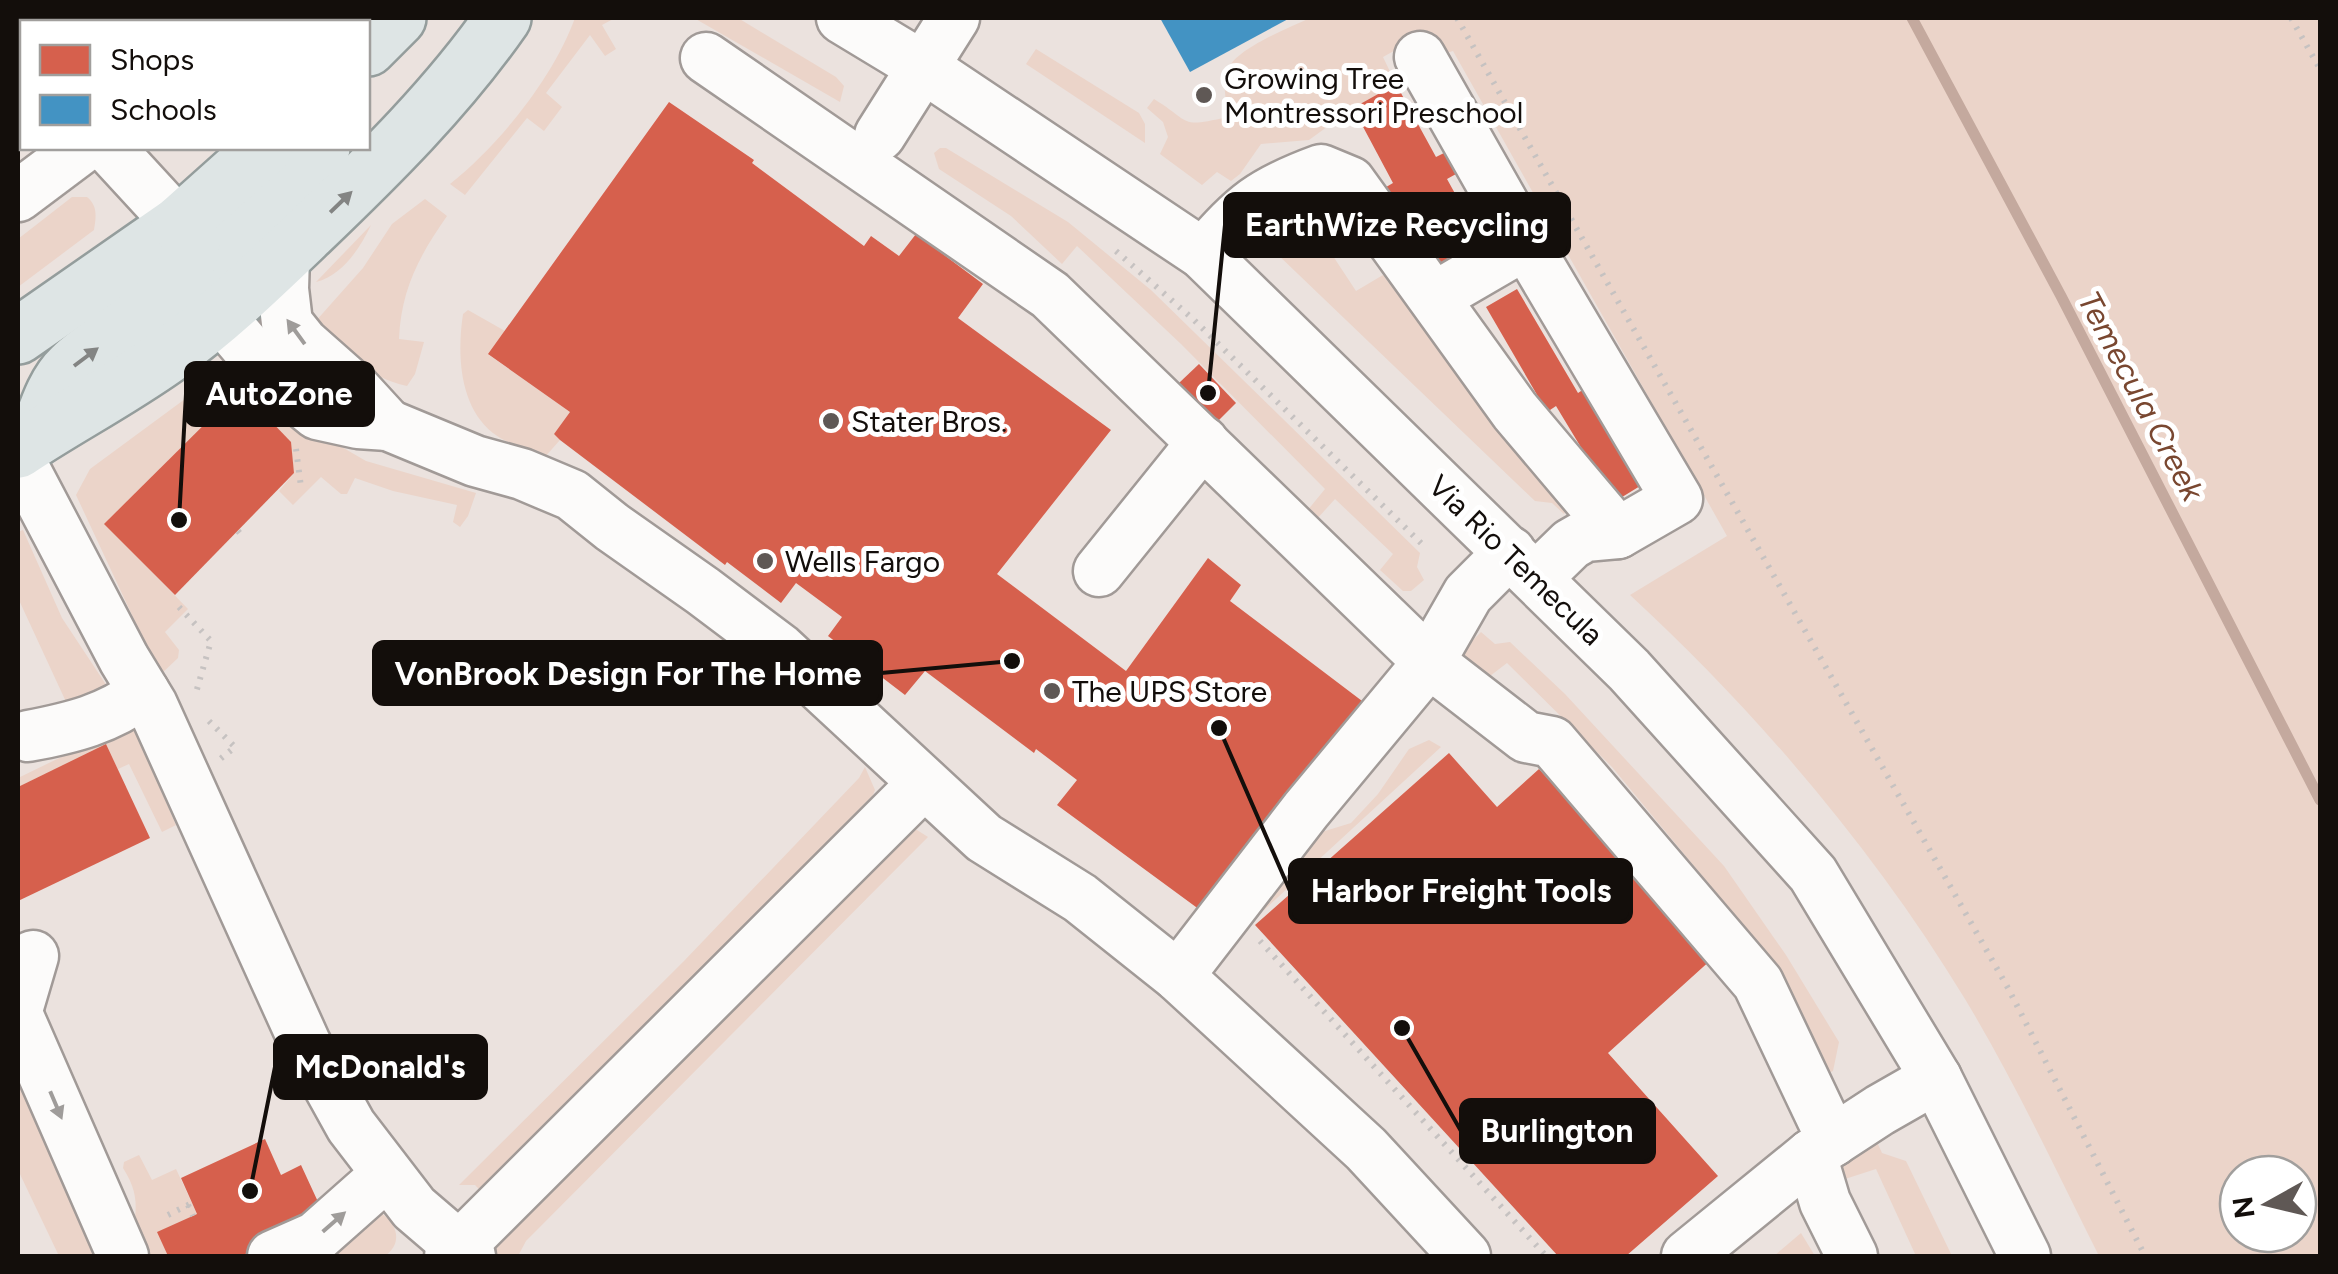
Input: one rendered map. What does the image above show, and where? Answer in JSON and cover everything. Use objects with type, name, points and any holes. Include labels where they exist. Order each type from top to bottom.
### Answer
[{"type":"main road","points":[[370,46],[398,18]]},
{"type":"main road","points":[[24,448],[164,358],[220,316],[416,125],[469,66],[503,18]]},
{"type":"main road","points":[[18,336],[179,224],[262,150]]},
{"type":"main road","points":[[220,316],[214,282],[218,263],[229,243],[241,226],[320,150]]},
{"type":"main road","points":[[24,448],[68,370],[177,283],[192,242],[179,224]]},
{"type":"street","name":"Via Rio Temecula","points":[[842,18],[923,67],[1203,254],[1629,670],[1813,874],[1936,1078],[2025,1256]]},
{"type":"street","points":[[880,134],[954,18]]},
{"type":"street","points":[[1178,976],[1306,810],[1429,662],[1468,594],[1586,536],[1618,533],[1678,499],[1420,57]]},
{"type":"street","points":[[706,58],[1050,295],[1429,662],[1526,737],[1552,742],[1758,984],[1822,1148],[1825,1202],[1852,1256]]},
{"type":"street","points":[[18,196],[79,150]]},
{"type":"street","points":[[111,150],[179,224]]},
{"type":"street","points":[[1203,254],[1254,200],[1287,182],[1322,170],[1350,182],[1516,411],[1618,533]]},
{"type":"street","points":[[1434,297],[1526,244]]},
{"type":"street","points":[[284,256],[282,289],[287,323],[388,425]]},
{"type":"street","points":[[220,316],[273,378],[317,414],[358,424],[388,425],[572,495],[780,649],[984,838],[1080,898],[1178,976],[1366,1149],[1466,1256]]},
{"type":"street","points":[[1099,571],[1203,442]]},
{"type":"street","points":[[24,448],[192,790],[305,1043],[351,1126],[386,1175],[454,1254],[924,783]]},
{"type":"street","points":[[28,736],[77,728],[122,708],[144,692]]},
{"type":"street","points":[[18,1006],[33,956]]},
{"type":"street","points":[[18,1016],[125,1256]]},
{"type":"street","points":[[1687,1256],[1822,1148],[1936,1078]]},
{"type":"street","points":[[274,1256],[316,1237],[386,1175]]},
{"type":"path","points":[[1457,18],[2008,988],[2145,1256]]},
{"type":"path","points":[[2292,18],[2320,69]]},
{"type":"path","points":[[1106,243],[1194,320],[1425,547]]},
{"type":"path","points":[[295,455],[301,487]]},
{"type":"path","points":[[1254,934],[1546,1256]]},
{"type":"path","points":[[168,1214],[190,1204],[193,1216]]},
{"type":"shaded area","points":[[136,18],[335,18],[332,20],[130,20]]},
{"type":"shaded area","points":[[575,18],[615,18],[602,25],[616,49],[605,56],[590,35],[546,93],[562,107],[544,131],[527,118],[465,195],[450,184],[488,150],[523,108],[553,64]]},
{"type":"shaded area","points":[[694,18],[738,18],[836,77],[844,86],[840,102]]},
{"type":"shaded area","points":[[1310,18],[2320,18],[2320,1256],[2099,1256],[1983,1030],[1893,890],[1769,736],[1630,595],[1727,536],[1453,51],[1440,55],[1428,32],[1383,57],[1396,84],[1353,108],[1309,140],[1261,144],[1231,181],[1217,172],[1202,185],[1160,154],[1168,137],[1163,122],[1147,108],[1154,99],[1187,121],[1228,117],[1228,69],[1252,46]]},
{"type":"shaded area","points":[[1036,49],[1139,113],[1145,124],[1145,143],[1026,64]]},
{"type":"shaded area","points":[[946,148],[1068,222],[1151,290],[1420,553],[1417,567],[1424,580],[1411,591],[1403,591],[1380,570],[1393,554],[1335,499],[1316,520],[1307,511],[1325,489],[1181,344],[1077,246],[1062,264],[1011,216],[939,169],[934,153]]},
{"type":"shaded area","points":[[72,197],[87,197],[93,204],[94,230],[18,287],[18,239]]},
{"type":"shaded area","points":[[425,199],[447,216],[420,260],[403,305],[399,339],[424,342],[415,374],[407,386],[368,370],[315,322],[363,268],[392,224]]},
{"type":"shaded area","points":[[1305,220],[1349,240],[1331,253],[1356,291],[1383,275],[1458,375],[1567,508],[1564,514],[1552,503],[1535,501],[1274,251],[1284,226]]},
{"type":"shaded area","points":[[371,225],[342,267],[316,282]]},
{"type":"shaded area","points":[[468,310],[505,331],[489,355],[570,412],[554,434],[560,440],[544,458],[493,433],[473,409],[463,378],[460,346],[463,314]]},
{"type":"shaded area","points":[[248,381],[309,428],[366,461],[476,493],[460,527],[453,522],[457,505],[355,478],[347,494],[341,494],[321,477],[293,505],[279,491],[294,473],[290,442],[239,389],[105,524],[188,609],[165,632],[179,650],[178,658],[160,675],[76,495],[90,469],[204,385],[233,385],[240,389]]},
{"type":"shaded area","points":[[23,530],[62,618],[132,724],[176,825],[162,832],[129,764],[118,769],[106,745],[18,787],[18,778],[86,745],[18,598],[18,532]]},
{"type":"shaded area","points":[[1481,632],[1495,644],[1510,642],[1565,694],[1724,866],[1786,955],[1839,1042],[1833,1071],[1821,1076],[1742,924],[1612,767],[1507,663],[1490,676],[1478,671],[1460,653]]},
{"type":"shaded area","points":[[1429,740],[1441,747],[1264,910],[1258,907],[1312,835],[1351,823],[1378,794],[1409,749]]},
{"type":"shaded area","points":[[865,767],[875,790],[873,795],[482,1192],[475,1185],[459,1185],[684,961],[859,778]]},
{"type":"shaded area","points":[[917,830],[928,837],[526,1241],[518,1256],[495,1256],[493,1252],[500,1240],[906,831]]},
{"type":"shaded area","points":[[18,1046],[113,1256],[59,1256],[18,1170]]},
{"type":"shaded area","points":[[1877,1142],[1882,1153],[1906,1161],[1952,1256],[1916,1256],[1876,1169],[1845,1179],[1841,1175],[1843,1163]]},
{"type":"shaded area","points":[[139,1155],[152,1180],[176,1169],[197,1214],[158,1232],[168,1256],[134,1256],[136,1202],[123,1168],[124,1162]]},
{"type":"shaded area","points":[[375,1210],[388,1219],[395,1231],[395,1244],[385,1256],[306,1256]]},
{"type":"shaded area","points":[[1801,1233],[1815,1256],[1774,1256]]},
{"type":"building: Shops","points":[[1396,84],[1436,157],[1444,153],[1456,174],[1447,179],[1485,248],[1441,271],[1404,204],[1393,210],[1381,190],[1393,183],[1353,108]]},
{"type":"building: Shops","points":[[669,102],[754,160],[752,163],[864,246],[871,236],[899,256],[916,234],[983,284],[958,318],[1111,430],[997,574],[1126,671],[1208,558],[1241,585],[1230,601],[1370,707],[1230,932],[1057,805],[1077,780],[1036,749],[1034,753],[925,671],[905,695],[828,636],[842,617],[796,583],[781,603],[727,562],[725,565],[560,440],[554,434],[570,412],[488,354]]},
{"type":"building: Shops","points":[[1517,289],[1578,393],[1587,387],[1645,483],[1614,502],[1556,406],[1547,412],[1486,307]]},
{"type":"building: Shops","points":[[1199,364],[1236,403],[1216,423],[1179,383]]},
{"type":"building: Shops","points":[[240,389],[291,442],[294,473],[175,595],[104,524]]},
{"type":"building: Shops","points":[[106,744],[150,838],[18,901],[18,787]]},
{"type":"building: Shops","points":[[1449,753],[1497,807],[1539,769],[1713,958],[1608,1053],[1718,1176],[1626,1256],[1558,1256],[1255,925]]},
{"type":"building: Shops","points":[[265,1139],[281,1175],[301,1165],[325,1217],[241,1256],[168,1256],[157,1232],[197,1214],[181,1178]]},
{"type":"building: Schools","points":[[1160,18],[1290,18],[1190,72]]},
{"type":"waterway","name":"Temecula Creek","points":[[1912,18],[2061,296],[2320,800]]},
{"type":"place","name":"Growing Tree Montressori Preschool","points":[[1204,95]]},
{"type":"place","name":"EarthWize Recycling","points":[[1208,393]]},
{"type":"place","name":"Stater Bros.","points":[[831,421]]},
{"type":"place","name":"AutoZone","points":[[179,520]]},
{"type":"place","name":"Wells Fargo","points":[[765,561]]},
{"type":"place","name":"VonBrook Design For The Home","points":[[1012,661]]},
{"type":"place","name":"The UPS Store","points":[[1052,691]]},
{"type":"place","name":"Harbor Freight Tools","points":[[1219,728]]},
{"type":"place","name":"Burlington","points":[[1402,1028]]},
{"type":"place","name":"McDonald's","points":[[250,1191]]}]
